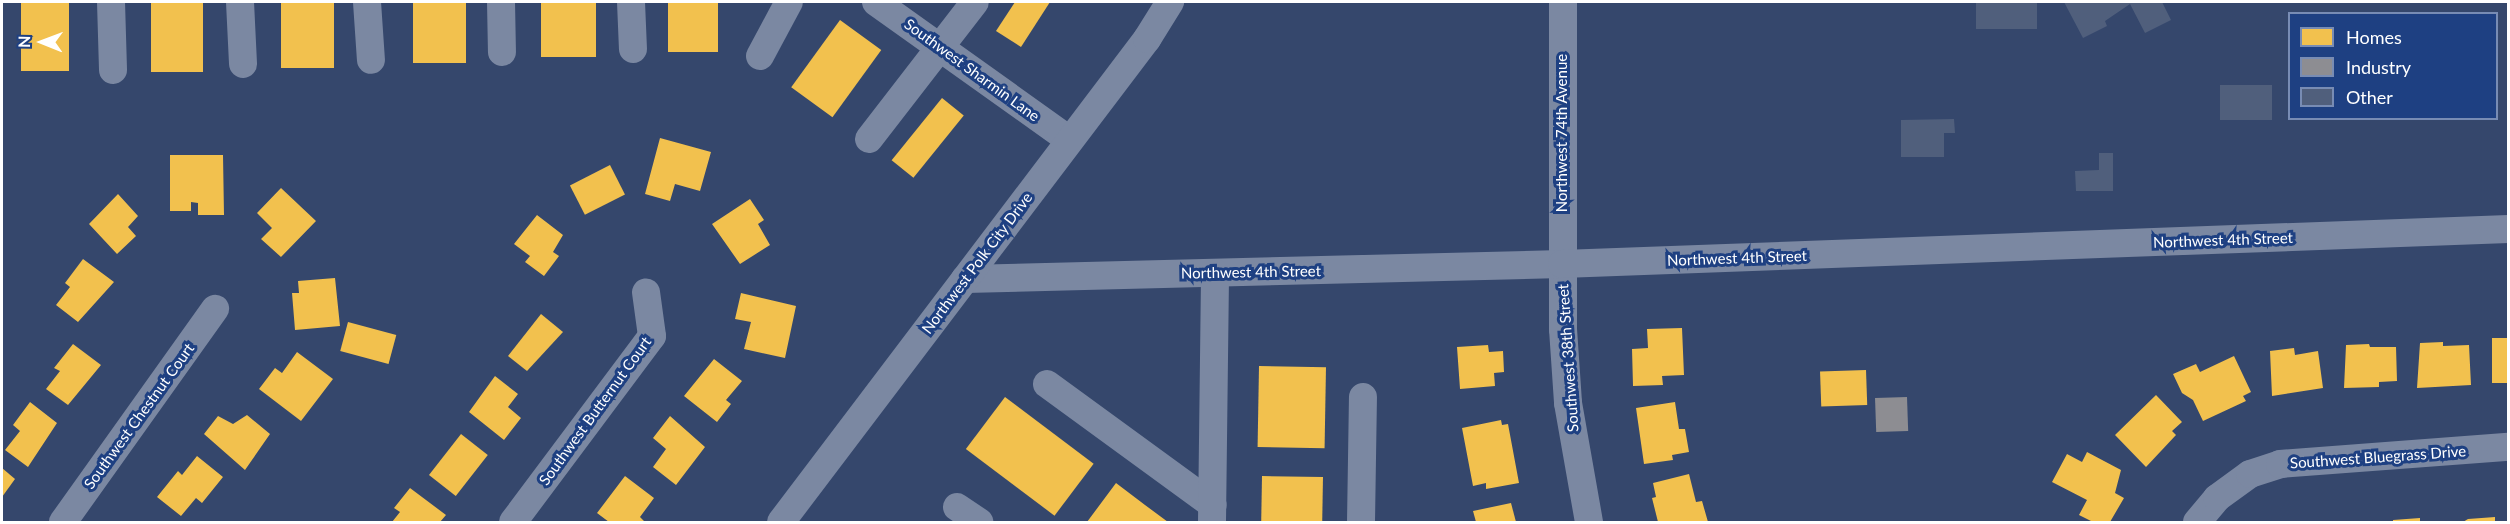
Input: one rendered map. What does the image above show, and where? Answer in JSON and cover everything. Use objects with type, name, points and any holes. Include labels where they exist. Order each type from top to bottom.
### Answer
[{"type":"street","points":[[111,2],[113,70]]},
{"type":"street","points":[[240,2],[243,64]]},
{"type":"street","points":[[367,2],[370,60]]},
{"type":"street","points":[[501,2],[502,52]]},
{"type":"street","points":[[630,2],[633,49]]},
{"type":"street","points":[[760,56],[789,2]]},
{"type":"street","name":"Southwest Sharmin Lane","points":[[876,2],[1068,139]]},
{"type":"street","points":[[869,139],[975,2]]},
{"type":"street","name":"Northwest Polk City Drive","points":[[781,522],[1068,139],[1152,32],[1170,2]]},
{"type":"street","name":"Northwest 74th Avenue","points":[[1562,264],[1563,2]]},
{"type":"street","name":"Northwest 4th Street","points":[[965,279],[1562,264],[2508,229]]},
{"type":"street","name":"Southwest 38th Street","points":[[1562,264],[1568,403],[1589,522]]},
{"type":"street","points":[[1213,514],[1215,273]]},
{"type":"street","name":"Southwest Butternut Court","points":[[513,522],[652,336],[646,292]]},
{"type":"street","name":"Southwest Chestnut Court","points":[[63,522],[215,309]]},
{"type":"street","points":[[1047,384],[1213,514]]},
{"type":"street","points":[[1361,522],[1363,397]]},
{"type":"street","name":"Southwest Bluegrass Drive","points":[[2197,522],[2217,498],[2250,474],[2280,464],[2508,447]]},
{"type":"building: Homes","points":[[21,2],[69,2],[69,71],[21,71]]},
{"type":"building: Homes","points":[[151,2],[203,2],[203,72],[151,72]]},
{"type":"building: Homes","points":[[281,2],[334,2],[334,68],[281,68]]},
{"type":"building: Homes","points":[[413,2],[466,2],[466,63],[413,63]]},
{"type":"building: Homes","points":[[541,2],[596,2],[596,57],[541,57]]},
{"type":"building: Homes","points":[[668,2],[718,2],[718,52],[668,52]]},
{"type":"building: Homes","points":[[1015,2],[1050,2],[1021,47],[996,31]]},
{"type":"building: Homes","points":[[840,20],[881,50],[832,117],[791,87]]},
{"type":"building: Homes","points":[[942,98],[964,116],[913,178],[892,160]]},
{"type":"building: Homes","points":[[660,138],[711,152],[700,191],[675,184],[670,201],[645,194]]},
{"type":"building: Homes","points":[[170,155],[223,155],[224,215],[198,215],[198,203],[191,202],[191,211],[170,211]]},
{"type":"building: Homes","points":[[610,165],[625,194],[585,215],[570,185]]},
{"type":"building: Homes","points":[[281,188],[316,221],[281,257],[261,239],[272,228],[257,213]]},
{"type":"building: Homes","points":[[118,194],[138,216],[128,227],[136,236],[117,254],[89,224]]},
{"type":"building: Homes","points":[[750,199],[764,220],[758,224],[770,245],[740,264],[712,224]]},
{"type":"building: Homes","points":[[537,215],[563,235],[553,252],[559,256],[544,276],[525,262],[530,256],[514,244]]},
{"type":"building: Homes","points":[[83,259],[114,282],[78,322],[56,305],[70,287],[65,283]]},
{"type":"building: Homes","points":[[335,278],[340,326],[295,330],[292,293],[299,293],[298,281]]},
{"type":"building: Homes","points":[[741,293],[796,306],[785,358],[744,349],[751,322],[735,319]]},
{"type":"building: Homes","points":[[541,314],[563,332],[527,371],[508,356]]},
{"type":"building: Homes","points":[[348,322],[396,335],[389,364],[340,351]]},
{"type":"building: Homes","points":[[1682,328],[1684,375],[1662,376],[1663,385],[1633,386],[1632,349],[1648,348],[1647,329]]},
{"type":"building: Homes","points":[[2492,338],[2508,338],[2508,383],[2492,383]]},
{"type":"building: Homes","points":[[2443,342],[2443,346],[2469,345],[2471,385],[2417,388],[2420,343]]},
{"type":"building: Homes","points":[[73,344],[101,365],[68,405],[46,389],[60,371],[54,368]]},
{"type":"building: Homes","points":[[2369,344],[2370,347],[2396,347],[2397,381],[2379,382],[2379,387],[2344,388],[2346,345]]},
{"type":"building: Homes","points":[[1488,345],[1489,352],[1503,351],[1504,372],[1494,373],[1495,386],[1460,389],[1457,347]]},
{"type":"building: Homes","points":[[2294,348],[2295,355],[2318,351],[2323,388],[2272,396],[2270,351]]},
{"type":"building: Homes","points":[[297,352],[333,379],[301,421],[259,389],[275,368],[282,373]]},
{"type":"building: Homes","points":[[2234,356],[2251,392],[2243,396],[2246,401],[2203,421],[2193,400],[2182,393],[2173,374],[2196,364],[2200,372]]},
{"type":"building: Homes","points":[[714,359],[742,381],[726,400],[731,404],[717,422],[684,396]]},
{"type":"building: Homes","points":[[1259,366],[1326,367],[1325,448],[1258,447]]},
{"type":"building: Homes","points":[[1866,370],[1867,405],[1821,407],[1820,372]]},
{"type":"building: Homes","points":[[495,376],[518,394],[508,407],[521,418],[504,440],[469,412]]},
{"type":"building: Homes","points":[[2156,395],[2182,422],[2172,431],[2176,435],[2146,467],[2115,435]]},
{"type":"building: Homes","points":[[1005,397],[1094,464],[1055,516],[966,449]]},
{"type":"building: Homes","points":[[30,402],[57,423],[28,467],[5,450],[20,431],[13,425]]},
{"type":"building: Homes","points":[[1675,402],[1679,429],[1685,429],[1689,452],[1672,455],[1673,460],[1644,464],[1636,408]]},
{"type":"building: Homes","points":[[247,415],[270,434],[245,470],[204,434],[218,416],[233,424]]},
{"type":"building: Homes","points":[[670,416],[705,447],[676,485],[653,467],[666,449],[653,438]]},
{"type":"building: Homes","points":[[1501,420],[1502,425],[1508,424],[1519,483],[1486,489],[1486,483],[1473,486],[1462,428]]},
{"type":"building: Homes","points":[[461,434],[488,455],[456,496],[429,475]]},
{"type":"building: Homes","points":[[2087,452],[2121,470],[2115,493],[2124,498],[2110,522],[2093,522],[2079,515],[2087,500],[2052,482],[2067,454],[2082,462]]},
{"type":"building: Homes","points":[[197,456],[223,477],[202,503],[196,498],[181,516],[157,497],[178,471],[182,475]]},
{"type":"building: Homes","points":[[2,468],[15,479],[2,497]]},
{"type":"building: Homes","points":[[1689,474],[1696,502],[1702,501],[1708,522],[1658,522],[1652,498],[1656,497],[1653,483]]},
{"type":"building: Homes","points":[[625,476],[654,498],[640,517],[645,522],[609,522],[597,513]]},
{"type":"building: Homes","points":[[1262,476],[1323,477],[1322,522],[1261,522]]},
{"type":"building: Homes","points":[[1116,483],[1145,505],[1168,522],[1087,522]]},
{"type":"building: Homes","points":[[410,488],[446,515],[440,522],[392,522],[400,512],[394,508]]},
{"type":"building: Homes","points":[[1511,503],[1516,522],[1476,522],[1473,511]]},
{"type":"building: Homes","points":[[2495,517],[2495,522],[2463,522],[2468,519]]},
{"type":"building: Homes","points":[[2420,518],[2420,522],[2393,522],[2393,520]]},
{"type":"building: Industry","points":[[1907,397],[1908,431],[1876,432],[1875,398]]},
{"type":"building: Other","points":[[1976,2],[2037,2],[2037,29],[1976,29]]},
{"type":"building: Other","points":[[2064,2],[2162,2],[2171,20],[2145,33],[2130,4],[2105,21],[2107,26],[2083,38]]},
{"type":"building: Other","points":[[2220,85],[2272,85],[2272,120],[2220,120]]},
{"type":"building: Other","points":[[1954,119],[1955,133],[1944,133],[1944,157],[1901,157],[1901,120]]},
{"type":"building: Other","points":[[2099,153],[2113,153],[2113,191],[2076,191],[2075,171],[2099,170]]}]
